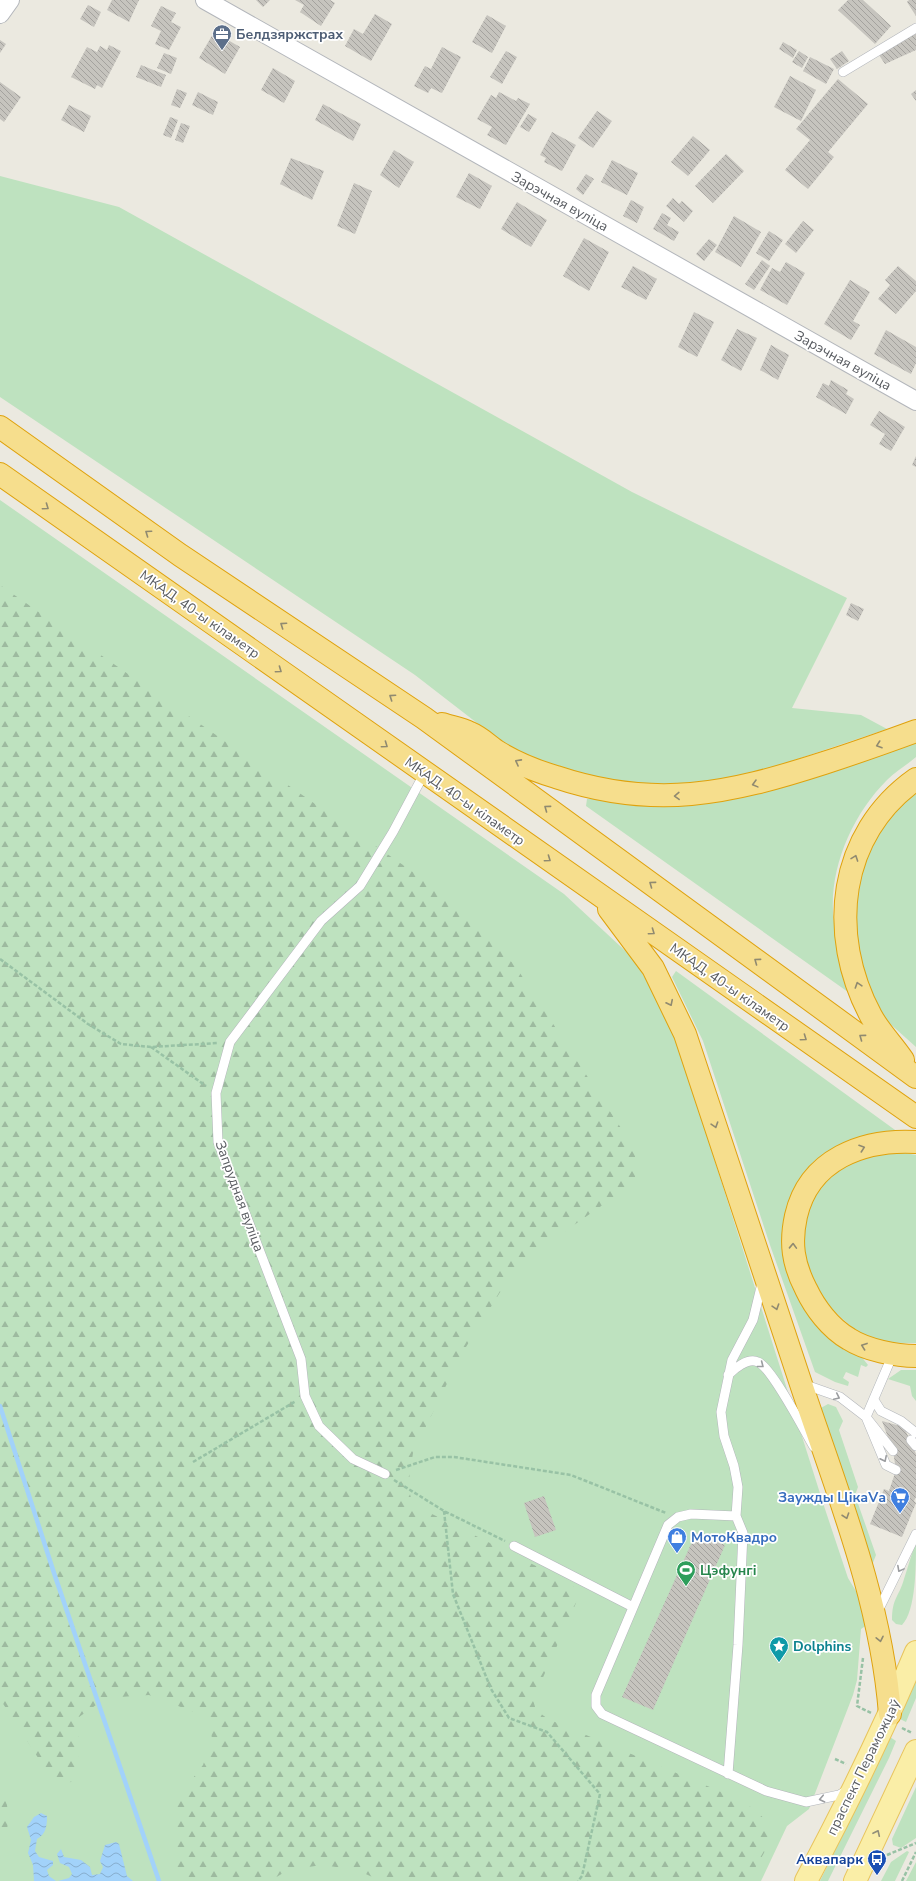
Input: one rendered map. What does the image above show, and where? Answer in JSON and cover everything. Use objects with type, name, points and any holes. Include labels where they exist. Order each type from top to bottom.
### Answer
[{"type":"highway","points":[[0,428],[180,555],[424,718],[916,1077]]},
{"type":"highway","name":"МКАД, 40-ы кіламетр","points":[[7,479],[916,1116]]},
{"type":"highway","points":[[424,718],[470,733],[498,752],[525,766],[557,778],[622,793],[662,796],[716,792],[741,788],[790,774],[916,731]]},
{"type":"highway","points":[[916,779],[887,803],[860,844],[850,872],[845,900],[845,930],[851,962],[859,989],[871,1016],[916,1077]]},
{"type":"highway","points":[[597,893],[653,968],[685,1034],[800,1383],[859,1553],[876,1617],[887,1677],[890,1714]]},
{"type":"highway","points":[[916,1142],[893,1142],[870,1145],[847,1153],[826,1166],[809,1182],[799,1203],[794,1224],[792,1251],[799,1277],[812,1301],[832,1326],[849,1340],[893,1354],[916,1356]]},
{"type":"main road","name":"праспект Пераможцаў","points":[[806,1881],[857,1784],[890,1714],[916,1652]]},
{"type":"main road","points":[[855,1881],[916,1751]]},
{"type":"street","points":[[0,14],[10,0]]},
{"type":"street","name":"Зарэчная вуліца","points":[[205,0],[916,401]]},
{"type":"lane","points":[[844,72],[916,28]]},
{"type":"lane","name":"Запрудная вуліца","points":[[385,1474],[354,1459],[318,1426],[305,1396],[301,1359],[218,1142],[216,1093],[230,1042],[321,921],[360,886],[393,832],[425,772]]},
{"type":"lane","points":[[728,1774],[738,1645],[743,1533],[736,1516],[738,1487],[734,1466],[724,1436],[721,1412],[732,1360],[753,1320],[758,1305],[764,1270]]},
{"type":"lane","points":[[893,1354],[866,1418],[886,1465],[896,1470]]},
{"type":"lane","points":[[728,1375],[735,1368],[751,1361],[758,1362],[770,1373],[833,1479]]},
{"type":"lane","points":[[800,1383],[840,1397],[888,1434]]},
{"type":"lane","points":[[874,1400],[881,1411],[902,1421],[914,1440]]},
{"type":"lane","points":[[866,1418],[893,1451]]},
{"type":"lane","points":[[736,1516],[691,1514],[678,1518],[668,1525],[596,1696],[596,1706],[602,1714],[766,1791],[806,1802],[839,1795],[857,1784]]},
{"type":"lane","points":[[876,1617],[916,1534]]},
{"type":"lane","points":[[514,1546],[633,1607]]},
{"type":"path","points":[[0,959],[88,1024],[121,1044],[151,1047],[230,1042]]},
{"type":"path","points":[[151,1047],[216,1093]]},
{"type":"path","points":[[192,1462],[305,1396]]},
{"type":"path","points":[[385,1474],[435,1457],[454,1457],[570,1476],[678,1518]]},
{"type":"path","points":[[385,1474],[444,1512],[514,1546]]},
{"type":"path","points":[[444,1512],[453,1594],[491,1689],[509,1718],[547,1732],[600,1794],[582,1876],[578,1881]]},
{"type":"path","points":[[857,1706],[863,1654]]},
{"type":"path","points":[[886,1856],[916,1843]]},
{"type":"path","points":[[902,1881],[916,1852]]},
{"type":"green space","points":[[0,176],[119,207],[632,492],[847,598],[792,708],[861,715],[887,729],[747,776],[685,785],[619,782],[587,778],[501,747],[499,740],[415,675],[0,397]]},
{"type":"green space","points":[[0,500],[564,894],[633,958],[670,1019],[824,1506],[848,1578],[865,1606],[870,1623],[861,1629],[857,1680],[853,1695],[809,1809],[787,1826],[761,1881],[0,1881]]},
{"type":"green space","points":[[0,585],[439,890],[488,932],[518,970],[632,1145],[636,1164],[634,1183],[517,1265],[461,1355],[413,1453],[408,1486],[411,1498],[418,1507],[570,1583],[577,1590],[576,1603],[533,1700],[536,1710],[548,1719],[743,1801],[756,1811],[767,1822],[770,1828],[770,1836],[768,1844],[760,1860],[747,1881],[381,1881],[357,1870],[322,1865],[288,1870],[270,1881],[187,1881],[186,1877],[177,1867],[174,1825],[177,1799],[203,1765],[212,1739],[210,1725],[194,1712],[149,1695],[106,1698],[79,1717],[78,1766],[75,1780],[64,1785],[55,1784],[0,1699]]},
{"type":"green space","points":[[916,740],[916,757],[887,780],[874,794],[853,828],[844,846],[838,865],[834,884],[834,923],[838,949],[848,992],[586,806],[587,799],[653,805],[688,805],[716,802],[774,789],[804,780]]},
{"type":"green space","points":[[916,781],[916,1047],[887,1021],[874,1002],[862,978],[849,892],[897,795]]},
{"type":"green space","points":[[676,971],[902,1135],[829,1155],[787,1263],[868,1365],[866,1367],[861,1365],[858,1377],[846,1372],[843,1378],[849,1382],[848,1386],[835,1382],[815,1372],[770,1245],[703,1041],[672,977]]},
{"type":"green space","points":[[900,1152],[916,1155],[916,1343],[892,1342],[874,1339],[854,1329],[846,1322],[826,1303],[812,1285],[804,1243],[807,1215],[812,1202],[828,1180],[839,1170],[857,1159],[876,1154]]},
{"type":"green space","points":[[901,1370],[916,1370],[916,1401],[912,1396],[910,1386],[888,1379]]},
{"type":"green space","points":[[828,1404],[836,1407],[843,1421],[839,1430],[858,1487],[855,1495],[876,1555],[872,1565],[819,1409]]},
{"type":"green space","points":[[916,1543],[913,1599],[907,1618],[902,1625],[896,1624],[892,1620],[893,1607]]},
{"type":"green space","points":[[916,1674],[916,1698],[906,1722],[898,1718]]},
{"type":"green space","points":[[890,1737],[896,1741],[889,1758],[828,1881],[820,1881]]},
{"type":"green space","points":[[0,1784],[7,1805],[8,1824],[4,1839],[0,1840]]},
{"type":"green space","points":[[916,1787],[916,1838],[901,1848],[893,1845],[892,1839]]},
{"type":"green space","points":[[907,1851],[909,1852],[895,1881],[881,1881],[891,1862]]},
{"type":"green space","points":[[916,1862],[916,1881],[906,1881]]},
{"type":"water","points":[[41,1813],[47,1816],[46,1826],[42,1835],[37,1839],[35,1851],[39,1857],[53,1861],[53,1865],[47,1870],[49,1876],[56,1881],[34,1881],[33,1865],[28,1853],[31,1840],[27,1827],[34,1817]]},
{"type":"water","points":[[116,1842],[119,1844],[127,1876],[133,1881],[58,1881],[69,1878],[72,1874],[69,1867],[60,1863],[57,1854],[61,1849],[64,1857],[81,1860],[90,1867],[92,1875],[100,1874],[103,1867],[100,1861],[105,1845]]},
{"type":"building","points":[[112,0],[139,0],[129,22],[107,10]]},
{"type":"building","points":[[256,0],[270,0],[263,7]]},
{"type":"building","points":[[295,0],[330,0],[335,3],[321,26],[300,12],[304,5]]},
{"type":"building","points":[[848,0],[863,0],[891,26],[875,44],[838,10]]},
{"type":"building","points":[[909,0],[916,0],[916,16],[907,2]]},
{"type":"building","points":[[88,5],[101,12],[94,27],[80,19]]},
{"type":"building","points":[[161,6],[176,13],[171,22],[181,27],[169,50],[155,44],[161,31],[151,26]]},
{"type":"building","points":[[375,14],[392,24],[371,61],[345,46],[354,29],[363,34]]},
{"type":"building","points":[[487,15],[506,26],[492,53],[472,42]]},
{"type":"building","points":[[916,31],[916,50],[885,64],[879,55]]},
{"type":"building","points":[[214,32],[240,47],[225,74],[199,58]]},
{"type":"building","points":[[0,40],[6,44],[0,53]]},
{"type":"building","points":[[783,42],[797,50],[793,58],[779,49]]},
{"type":"building","points":[[109,45],[121,51],[102,88],[97,85],[95,89],[71,77],[87,47],[97,52],[100,46],[107,50]]},
{"type":"building","points":[[442,47],[461,57],[442,93],[431,88],[428,93],[414,86],[425,66],[431,69]]},
{"type":"building","points":[[506,51],[517,57],[502,84],[490,77]]},
{"type":"building","points":[[799,51],[808,57],[802,68],[792,62]]},
{"type":"building","points":[[842,51],[849,61],[837,69],[830,59]]},
{"type":"building","points":[[164,53],[177,58],[171,74],[157,68]]},
{"type":"building","points":[[810,57],[834,69],[826,84],[803,71]]},
{"type":"building","points":[[141,65],[166,75],[161,87],[136,77]]},
{"type":"building","points":[[273,68],[295,81],[284,103],[261,90]]},
{"type":"building","points":[[790,76],[816,90],[801,121],[774,107]]},
{"type":"building","points":[[838,79],[868,104],[828,152],[834,157],[808,189],[785,170],[810,140],[796,129]]},
{"type":"building","points":[[0,82],[21,97],[4,122],[0,119]]},
{"type":"building","points":[[177,89],[187,93],[180,108],[171,105]]},
{"type":"building","points":[[916,90],[916,101],[911,94]]},
{"type":"building","points":[[198,92],[218,102],[213,115],[192,105]]},
{"type":"building","points":[[499,92],[516,101],[518,98],[530,104],[506,145],[487,135],[492,127],[477,119],[491,95],[496,98]]},
{"type":"building","points":[[323,104],[361,124],[353,141],[315,120]]},
{"type":"building","points":[[69,105],[91,116],[84,132],[61,120]]},
{"type":"building","points":[[597,111],[612,121],[593,148],[578,138]]},
{"type":"building","points":[[528,114],[537,119],[529,132],[520,127]]},
{"type":"building","points":[[170,117],[178,120],[171,138],[163,135]]},
{"type":"building","points":[[181,123],[190,126],[183,143],[175,140]]},
{"type":"building","points":[[552,132],[576,145],[562,171],[544,162],[546,158],[540,155]]},
{"type":"building","points":[[693,136],[710,150],[688,176],[671,162]]},
{"type":"building","points":[[394,150],[414,162],[399,188],[380,175]]},
{"type":"building","points":[[726,154],[744,171],[713,203],[695,186]]},
{"type":"building","points":[[291,158],[324,171],[312,200],[280,184]]},
{"type":"building","points":[[612,160],[638,173],[627,195],[601,182]]},
{"type":"building","points":[[469,173],[492,186],[480,209],[456,197]]},
{"type":"building","points":[[586,174],[594,179],[583,195],[576,189]]},
{"type":"building","points":[[354,183],[372,191],[355,234],[337,226]]},
{"type":"building","points":[[673,198],[679,204],[682,201],[693,211],[684,222],[666,206]]},
{"type":"building","points":[[631,200],[644,207],[637,223],[623,216]]},
{"type":"building","points":[[517,202],[547,220],[531,247],[501,229]]},
{"type":"building","points":[[662,213],[671,218],[667,225],[679,232],[674,241],[653,229]]},
{"type":"building","points":[[734,216],[761,232],[741,267],[715,252]]},
{"type":"building","points":[[803,221],[814,230],[796,253],[785,244]]},
{"type":"building","points":[[769,231],[783,240],[769,261],[756,253]]},
{"type":"building","points":[[584,238],[609,252],[589,291],[563,276]]},
{"type":"building","points":[[709,239],[717,245],[704,261],[696,254]]},
{"type":"building","points":[[762,260],[770,266],[754,290],[745,284]]},
{"type":"building","points":[[786,262],[805,273],[787,305],[760,290],[772,268],[780,272]]},
{"type":"building","points":[[633,266],[657,279],[646,300],[621,287]]},
{"type":"building","points":[[898,266],[916,281],[916,291],[896,314],[878,299],[890,285],[885,280]]},
{"type":"building","points":[[850,280],[870,292],[853,321],[860,325],[851,340],[824,324]]},
{"type":"building","points":[[694,312],[714,322],[697,357],[678,347]]},
{"type":"building","points":[[737,329],[757,338],[741,371],[721,360]]},
{"type":"building","points":[[886,330],[916,347],[916,363],[911,374],[874,354]]},
{"type":"building","points":[[771,345],[789,355],[778,380],[760,370]]},
{"type":"building","points":[[831,380],[848,390],[846,394],[854,399],[846,414],[816,397],[823,383],[829,386]]},
{"type":"building","points":[[879,411],[905,427],[891,451],[879,444],[885,434],[870,425]]},
{"type":"building","points":[[916,456],[916,467],[912,465]]},
{"type":"building","points":[[851,603],[864,609],[858,621],[846,615]]},
{"type":"building","points":[[882,1421],[904,1427],[916,1454],[916,1497],[914,1501],[916,1503],[902,1537],[870,1524],[884,1489],[889,1491],[896,1470],[893,1451]]},
{"type":"building","points":[[544,1496],[556,1530],[535,1537],[524,1503]]},
{"type":"building","points":[[696,1533],[725,1545],[653,1710],[622,1697]]},
{"type":"waterway","points":[[0,1406],[54,1573],[159,1881]]},
{"type":"place","name":"Белдзяржстрах","points":[[222,51]]},
{"type":"place","name":"Заужды ЦікаVа","points":[[900,1514]]},
{"type":"place","name":"МотоКвадро","points":[[677,1554]]},
{"type":"place","name":"Цэфунгі","points":[[686,1587]]},
{"type":"place","name":"Dolphins","points":[[779,1663]]},
{"type":"place","name":"Аквапарк","points":[[877,1876]]}]
